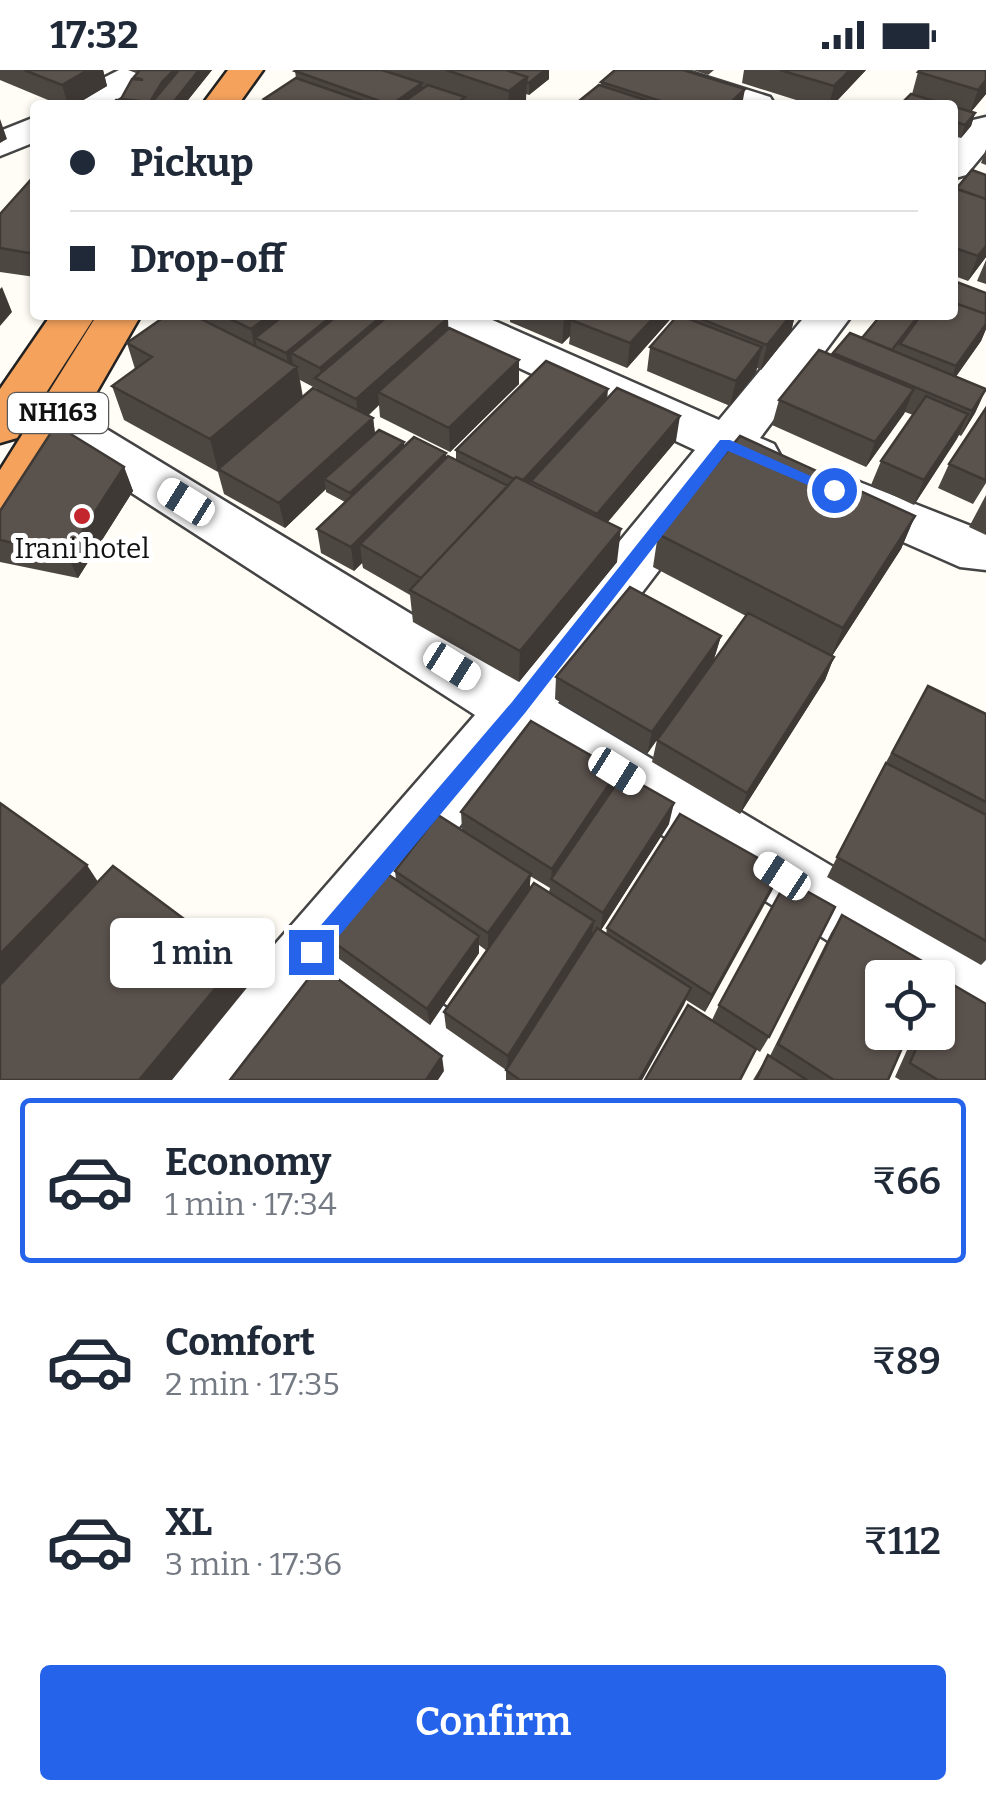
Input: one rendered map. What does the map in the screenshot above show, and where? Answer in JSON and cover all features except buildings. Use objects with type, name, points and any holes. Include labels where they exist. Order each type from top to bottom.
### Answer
[{"type":"highway","points":[[224,100],[246,70]]},
{"type":"highway","points":[[259,100],[279,70]]},
{"type":"highway","name":"NH163","points":[[0,513],[22,417],[71,320]]},
{"type":"highway","name":"NH163","points":[[22,417],[114,320]]},
{"type":"street","points":[[89,100],[146,70]]},
{"type":"street","points":[[649,70],[742,100]]},
{"type":"street","points":[[958,161],[986,128]]},
{"type":"street","points":[[0,146],[30,131]]},
{"type":"street","points":[[958,170],[986,180]]},
{"type":"street","points":[[454,320],[725,444],[980,552]]},
{"type":"street","points":[[207,1080],[519,708],[826,320]]},
{"type":"street","points":[[22,417],[519,708],[782,876],[986,998]]},
{"type":"street","points":[[311,952],[482,1080]]},
{"type":"place","name":"Irani hotel","points":[[82,516]]},
{"type":"route","points":[[311,952],[519,708],[725,444],[834,490]]}]
